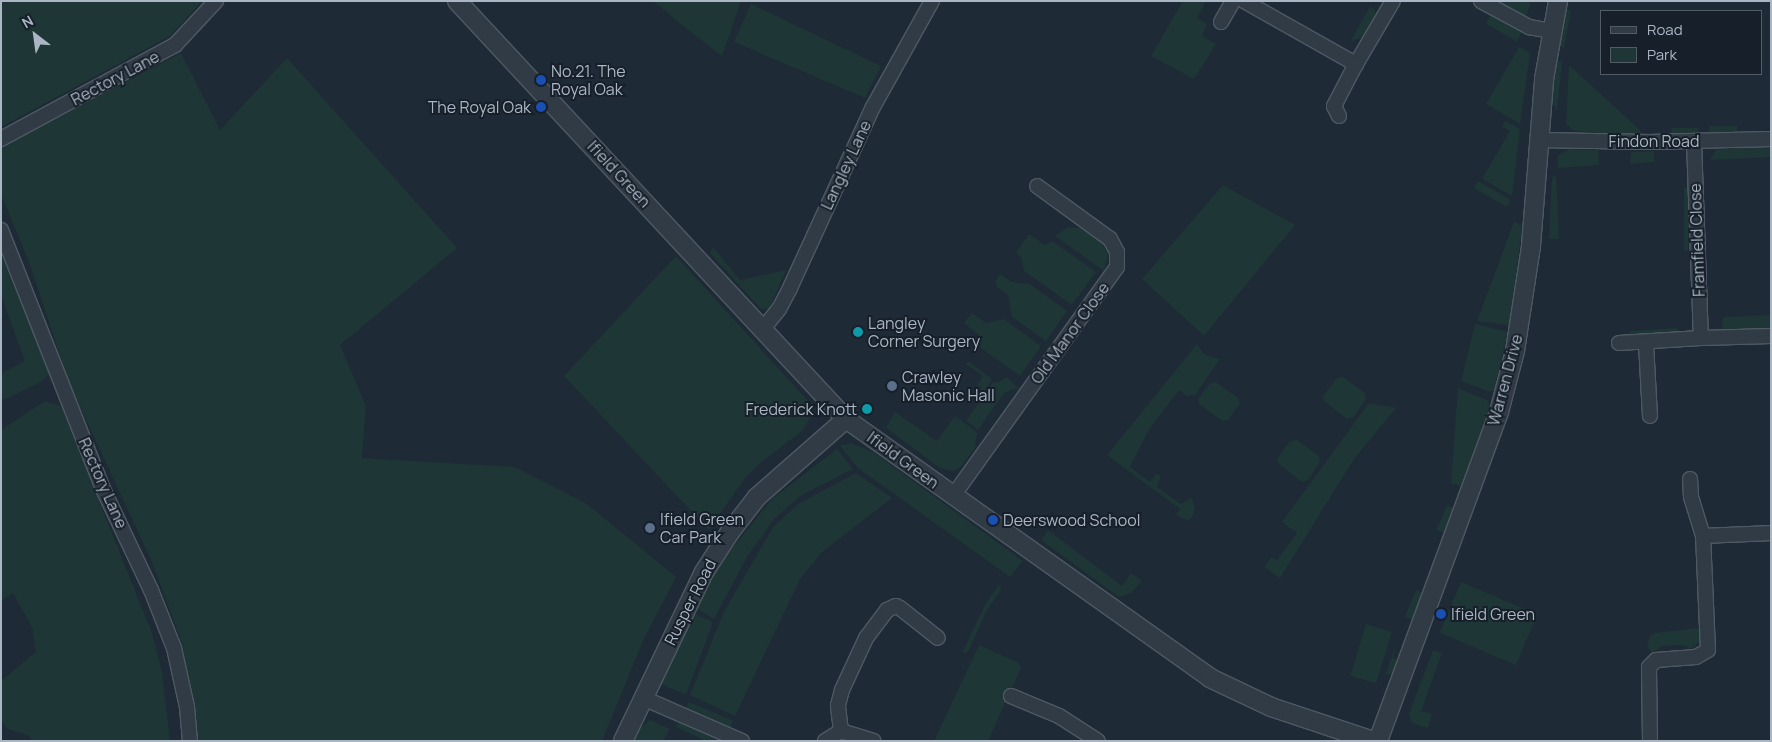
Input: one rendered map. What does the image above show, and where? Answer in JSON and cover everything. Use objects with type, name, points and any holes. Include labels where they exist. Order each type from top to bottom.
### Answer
[{"type":"street","name":"Rectory Lane","points":[[1,139],[175,45],[216,1]]},
{"type":"street","name":"Ifield Green","points":[[457,1],[846,418],[1210,678],[1271,707],[1373,741]]},
{"type":"street","name":"Langley Lane","points":[[762,330],[790,288],[873,107],[932,1]]},
{"type":"street","points":[[1221,22],[1233,1]]},
{"type":"street","points":[[1244,1],[1356,64]]},
{"type":"street","points":[[1339,116],[1334,106],[1393,1]]},
{"type":"street","points":[[1481,1],[1530,27],[1551,31]]},
{"type":"street","name":"Warren Drive","points":[[1378,741],[1499,412],[1511,367],[1526,290],[1538,140],[1551,31],[1558,1]]},
{"type":"street","name":"Findon Road","points":[[1538,140],[1694,141],[1771,139]]},
{"type":"street","name":"Framfield Close","points":[[1694,141],[1700,338]]},
{"type":"street","name":"Old Manor Close","points":[[953,496],[1116,268],[1117,252],[1110,239],[1037,186]]},
{"type":"street","name":"Rectory Lane","points":[[1,230],[103,489],[144,573],[174,648],[187,708],[190,741]]},
{"type":"street","points":[[1619,343],[1771,336]]},
{"type":"street","points":[[1646,343],[1650,416]]},
{"type":"street","name":"Rusper Road","points":[[623,741],[704,572],[742,514],[757,497],[846,418]]},
{"type":"street","points":[[1650,741],[1649,667],[1656,660],[1696,657],[1708,650],[1703,536],[1691,497],[1690,480]]},
{"type":"street","points":[[1703,536],[1771,533]]},
{"type":"street","points":[[841,731],[838,705],[842,690],[866,638],[887,610],[896,606],[900,608],[938,638]]},
{"type":"street","points":[[1011,696],[1059,716],[1094,739]]},
{"type":"street","points":[[643,698],[742,741]]},
{"type":"street","points":[[826,741],[841,731]]},
{"type":"street","points":[[841,731],[874,741]]},
{"type":"green space","points":[[1,1],[202,1],[170,36],[1,127]]},
{"type":"green space","points":[[653,1],[741,1],[722,56],[687,29]]},
{"type":"green space","points":[[1183,1],[1206,1],[1197,18],[1207,24],[1202,36],[1216,44],[1194,79],[1151,56]]},
{"type":"green space","points":[[1495,1],[1531,2],[1527,15],[1523,15]]},
{"type":"green space","points":[[751,4],[881,66],[865,98],[734,42]]},
{"type":"green space","points":[[1370,6],[1375,10],[1375,16],[1362,37],[1350,42]]},
{"type":"green space","points":[[1564,9],[1571,10],[1564,48],[1558,45]]},
{"type":"green space","points":[[1491,14],[1522,32],[1517,42],[1486,24]]},
{"type":"green space","points":[[1519,47],[1530,53],[1520,124],[1486,104]]},
{"type":"green space","points":[[181,53],[220,130],[287,58],[457,248],[340,345],[366,406],[362,458],[515,467],[587,504],[676,577],[643,641],[602,741],[199,741],[182,643],[152,562],[70,385],[29,262],[1,194],[1,148]]},
{"type":"green space","points":[[1562,61],[1557,112],[1551,98],[1556,62]]},
{"type":"green space","points":[[1569,65],[1640,130],[1641,136],[1585,132],[1573,130],[1566,124]]},
{"type":"green space","points":[[1505,121],[1520,129],[1512,196],[1482,179],[1510,131],[1502,127]]},
{"type":"green space","points":[[1709,126],[1737,126],[1737,132],[1709,132]]},
{"type":"green space","points":[[1671,128],[1698,128],[1698,133],[1672,135]]},
{"type":"green space","points":[[1771,143],[1771,157],[1710,160],[1716,150]]},
{"type":"green space","points":[[1569,149],[1598,150],[1599,165],[1558,168],[1558,155]]},
{"type":"green space","points":[[1653,151],[1655,162],[1630,164],[1631,152]]},
{"type":"green space","points":[[1556,174],[1559,239],[1549,239],[1552,178]]},
{"type":"green space","points":[[1478,181],[1511,200],[1507,207],[1474,188]]},
{"type":"green space","points":[[1223,185],[1295,225],[1204,336],[1142,279]]},
{"type":"green space","points":[[1684,188],[1688,188],[1688,251],[1684,251]]},
{"type":"green space","points":[[1514,222],[1521,225],[1522,230],[1509,325],[1477,321]]},
{"type":"green space","points":[[1068,227],[1081,228],[1102,243],[1108,255],[1104,271],[1055,236]]},
{"type":"green space","points":[[1029,234],[1045,245],[1052,241],[1096,272],[1072,305],[1024,271],[1021,257],[1016,253]]},
{"type":"green space","points":[[713,247],[740,280],[786,270],[769,309],[761,309],[710,253]]},
{"type":"green space","points":[[1,254],[50,373],[41,382],[1,401],[1,373],[25,361],[1,296]]},
{"type":"green space","points":[[676,256],[809,402],[813,413],[803,430],[759,464],[745,478],[709,530],[564,376]]},
{"type":"green space","points":[[1000,274],[1012,282],[1030,284],[1067,311],[1046,341],[1012,317],[1008,295],[997,287],[995,281]]},
{"type":"green space","points":[[972,313],[986,323],[1004,319],[1041,346],[1020,376],[981,348],[979,335],[964,323]]},
{"type":"green space","points":[[1771,315],[1771,329],[1722,329],[1723,317]]},
{"type":"green space","points":[[1475,324],[1508,332],[1494,390],[1490,392],[1461,381]]},
{"type":"green space","points":[[1676,328],[1680,332],[1665,336],[1630,334],[1629,331]]},
{"type":"green space","points":[[1197,344],[1205,355],[1220,359],[1195,395],[1187,396],[1179,390],[1150,428],[1130,467],[1150,482],[1156,474],[1161,476],[1157,487],[1181,504],[1192,498],[1195,510],[1191,519],[1186,520],[1176,515],[1180,509],[1107,455]]},
{"type":"green space","points":[[968,361],[992,379],[983,393],[977,385],[983,376],[966,364]]},
{"type":"green space","points":[[1007,377],[1018,388],[1004,393],[978,430],[966,421],[994,381],[997,383]]},
{"type":"green space","points":[[1343,377],[1365,393],[1366,399],[1354,417],[1347,419],[1324,401],[1323,396],[1337,378]]},
{"type":"green space","points":[[1216,382],[1238,398],[1240,403],[1228,420],[1222,421],[1199,404],[1198,399],[1210,383]]},
{"type":"green space","points":[[1458,388],[1487,400],[1490,407],[1461,486],[1451,483]]},
{"type":"green space","points":[[45,401],[61,406],[153,636],[162,672],[170,741],[31,741],[30,736],[8,729],[1,721],[1,681],[36,652],[32,627],[13,593],[1,601],[1,430]]},
{"type":"green space","points":[[1369,403],[1396,408],[1354,459],[1280,578],[1264,567],[1271,557],[1277,560],[1297,533],[1282,522]]},
{"type":"green space","points":[[895,412],[937,441],[955,416],[977,432],[975,448],[960,468],[951,471],[940,468],[886,428]]},
{"type":"green space","points":[[1297,440],[1319,456],[1320,462],[1308,480],[1302,482],[1279,464],[1277,459],[1290,441]]},
{"type":"green space","points":[[851,443],[873,452],[1023,561],[1010,577],[858,468],[840,446]]},
{"type":"green space","points":[[837,449],[853,469],[800,496],[775,518],[747,557],[714,619],[694,607],[718,566],[772,499]]},
{"type":"green space","points":[[856,473],[892,498],[822,552],[800,579],[735,716],[690,695],[724,612],[773,527],[798,504]]},
{"type":"green space","points":[[1447,505],[1454,508],[1444,533],[1436,530]]},
{"type":"green space","points":[[1048,530],[1122,586],[1131,573],[1142,581],[1131,593],[1119,597],[1041,540]]},
{"type":"green space","points":[[1461,582],[1537,614],[1516,665],[1440,633]]},
{"type":"green space","points":[[999,584],[1001,590],[987,610],[968,652],[962,653],[985,605]]},
{"type":"green space","points":[[1416,590],[1423,593],[1412,620],[1405,617]]},
{"type":"green space","points":[[691,612],[713,622],[686,695],[662,684],[662,676]]},
{"type":"green space","points":[[1366,624],[1392,632],[1376,684],[1350,676]]},
{"type":"green space","points":[[1699,628],[1700,641],[1691,649],[1684,645],[1662,646],[1653,654],[1647,647],[1649,638],[1654,633]]},
{"type":"green space","points":[[1399,637],[1393,658],[1399,661],[1395,674],[1385,675]]},
{"type":"green space","points":[[979,645],[1019,663],[1021,668],[988,741],[934,741]]},
{"type":"green space","points":[[1433,650],[1442,653],[1421,711],[1432,714],[1428,728],[1412,723],[1409,714]]},
{"type":"green space","points":[[689,702],[733,721],[730,727],[686,708]]},
{"type":"green space","points":[[650,720],[670,729],[663,741],[633,741],[640,728]]},
{"type":"green space","points":[[679,722],[719,741],[706,741],[676,727]]},
{"type":"place","name":"No.21. The Royal Oak","points":[[541,80]]},
{"type":"place","name":"The Royal Oak","points":[[541,107]]},
{"type":"place","name":"Langley Corner Surgery","points":[[858,332]]},
{"type":"place","name":"Crawley Masonic Hall","points":[[892,386]]},
{"type":"place","name":"Frederick Knott","points":[[867,409]]},
{"type":"place","name":"Deerswood School","points":[[993,520]]},
{"type":"place","name":"Ifield Green Car Park","points":[[650,528]]},
{"type":"place","name":"Ifield Green","points":[[1441,614]]}]
